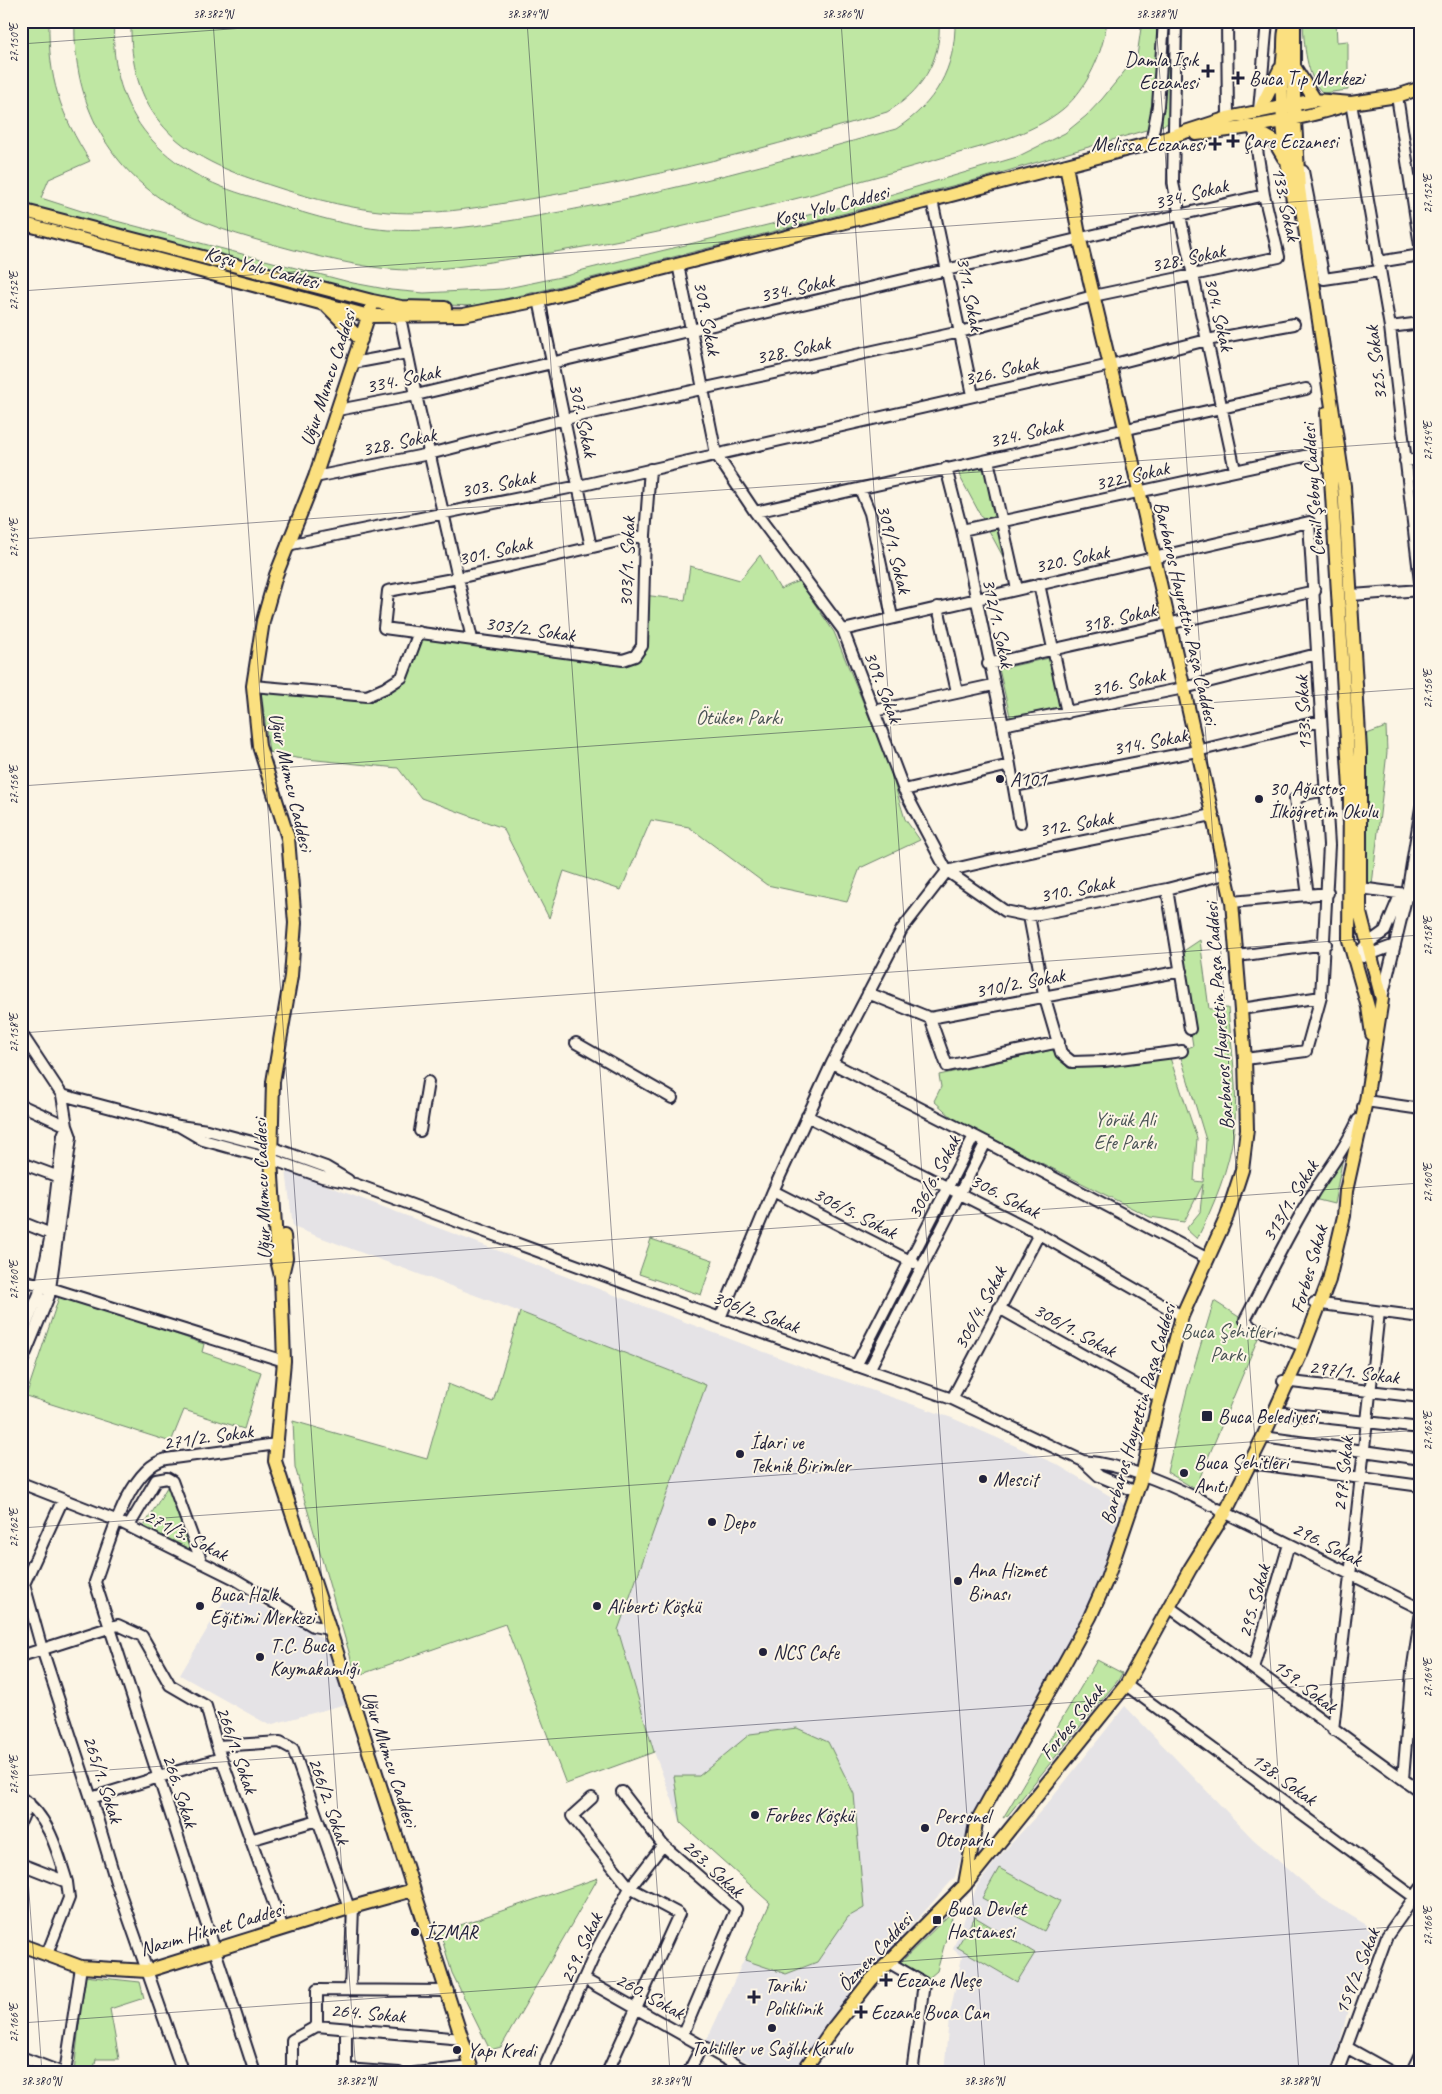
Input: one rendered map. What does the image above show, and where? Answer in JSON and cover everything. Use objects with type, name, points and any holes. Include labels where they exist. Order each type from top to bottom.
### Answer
[{"type":"main road","points":[[1288,21],[1289,118]]},
{"type":"main road","points":[[1259,112],[1288,65],[1294,21]]},
{"type":"main road","points":[[1288,65],[1314,100],[1351,103],[1397,96],[1421,88]]},
{"type":"main road","name":"Koşu Yolu Caddesi","points":[[21,223],[325,304],[370,312],[463,315],[498,310],[539,300],[1066,166],[1151,143],[1228,118],[1314,100]]},
{"type":"main road","name":"Koşu Yolu Caddesi","points":[[1173,136],[1251,128],[1351,103]]},
{"type":"main road","name":"Cemil Şeboy Caddesi","points":[[1289,118],[1298,146],[1299,189],[1344,486],[1352,595],[1362,798],[1360,888]]},
{"type":"main road","name":"Cemil Şeboy Caddesi","points":[[1289,118],[1286,161],[1325,385],[1350,789],[1349,940],[1368,1007],[1374,1044]]},
{"type":"main road","points":[[1251,128],[1274,141],[1286,161]]},
{"type":"main road","name":"Barbaros Hayrettin Paşa Caddesi","points":[[964,1885],[976,1823],[1090,1617],[1107,1579],[1142,1476],[1182,1316],[1227,1216],[1242,1170],[1247,1129],[1245,1059],[1238,956],[1232,902],[1224,874],[1125,428],[1080,240],[1066,166]]},
{"type":"main road","name":"Koşu Yolu Caddesi","points":[[21,210],[359,297],[401,312]]},
{"type":"main road","points":[[359,297],[369,303],[370,312]]},
{"type":"main road","points":[[325,304],[361,340]]},
{"type":"main road","name":"Uğur Mumcu Caddesi","points":[[370,312],[316,477],[287,545],[263,621],[253,686],[259,746],[288,838],[296,923],[291,976],[276,1072],[280,1083],[274,1154],[286,1258],[282,1276],[284,1361],[275,1462],[413,1890],[448,1991],[472,2070]]},
{"type":"main road","name":"Forbes Sokak","points":[[964,1885],[1126,1685],[1190,1569],[1218,1509],[1285,1381],[1317,1304],[1344,1216],[1346,1191],[1366,1101],[1382,998],[1360,913],[1360,888]]},
{"type":"main road","name":"Forbes Sokak","points":[[1218,1509],[1250,1463],[1263,1437],[1298,1344],[1317,1304]]},
{"type":"main road","name":"Özmen Caddesi","points":[[802,2073],[831,2030],[888,1962],[964,1885]]},
{"type":"main road","name":"Nazım Hikmet Caddesi","points":[[21,1945],[81,1967],[147,1971],[413,1890]]},
{"type":"street","points":[[1151,143],[1158,106],[1164,21]]},
{"type":"street","name":"304. Sokak","points":[[1176,21],[1173,183],[1235,470]]},
{"type":"street","points":[[1227,21],[1228,118]]},
{"type":"street","points":[[1259,112],[1267,21]]},
{"type":"street","points":[[1298,146],[1324,279],[1379,267],[1421,254],[1397,96]]},
{"type":"street","name":"325. Sokak","points":[[1351,103],[1390,327],[1421,590]]},
{"type":"street","name":"133. Sokak","points":[[1251,128],[1279,257]]},
{"type":"street","name":"334. Sokak","points":[[338,410],[416,395],[552,361],[1080,240],[1264,194]]},
{"type":"street","name":"311. Sokak","points":[[932,200],[973,395]]},
{"type":"street","name":"328. Sokak","points":[[316,477],[429,454],[565,419],[960,332],[1093,296],[1279,257]]},
{"type":"street","name":"309. Sokak","points":[[678,264],[716,454],[754,512],[843,630],[904,790],[947,871]]},
{"type":"street","name":"307. Sokak","points":[[539,300],[591,547]]},
{"type":"street","points":[[401,312],[416,395],[472,639]]},
{"type":"street","points":[[1390,327],[1421,323]]},
{"type":"street","name":"326. Sokak","points":[[716,454],[1110,365],[1207,340],[1294,324]]},
{"type":"street","points":[[353,363],[407,353]]},
{"type":"street","name":"324. Sokak","points":[[754,512],[1306,389]]},
{"type":"street","name":"303. Sokak","points":[[287,545],[579,486],[716,454]]},
{"type":"street","name":"322. Sokak","points":[[962,530],[1002,523],[1309,455]]},
{"type":"street","points":[[988,460],[1017,589]]},
{"type":"street","points":[[1405,461],[1421,460]]},
{"type":"street","name":"303/1. Sokak","points":[[635,656],[642,646],[644,535],[650,468]]},
{"type":"street","name":"312/1. Sokak","points":[[946,468],[962,530],[988,664],[1003,725],[1020,823]]},
{"type":"street","name":"309/1. Sokak","points":[[860,489],[870,513],[892,617]]},
{"type":"street","name":"133. Sokak","points":[[1245,1059],[1306,1051],[1321,997],[1326,944],[1329,845],[1315,591],[1309,522]]},
{"type":"street","name":"320. Sokak","points":[[843,630],[892,617],[975,600],[1309,522]]},
{"type":"street","name":"301. Sokak","points":[[384,628],[388,591],[458,578],[644,535]]},
{"type":"street","points":[[1039,584],[1067,713]]},
{"type":"street","points":[[1352,595],[1421,590]]},
{"type":"street","name":"318. Sokak","points":[[988,664],[1315,591]]},
{"type":"street","points":[[938,607],[957,692]]},
{"type":"street","name":"303/2. Sokak","points":[[384,628],[624,660],[635,656]]},
{"type":"street","points":[[253,686],[367,696],[385,688],[402,677],[419,632]]},
{"type":"street","name":"316. Sokak","points":[[1003,725],[1184,688],[1317,654]]},
{"type":"street","points":[[874,711],[993,684]]},
{"type":"street","name":"314. Sokak","points":[[1014,786],[1197,751],[1321,721]]},
{"type":"street","points":[[904,790],[1010,765]]},
{"type":"street","points":[[1308,896],[1295,799],[1306,794],[1325,790]]},
{"type":"street","name":"Forbes Sokak","points":[[1382,998],[1406,894],[1421,808]]},
{"type":"street","name":"312. Sokak","points":[[947,871],[1025,851],[1084,842],[1212,815]]},
{"type":"street","points":[[720,1318],[773,1191],[832,1063],[902,929],[947,871]]},
{"type":"street","name":"310. Sokak","points":[[947,871],[1005,911],[1029,916],[1167,889],[1224,874]]},
{"type":"street","points":[[1360,888],[1421,896]]},
{"type":"street","points":[[1167,889],[1182,971],[1190,1029]]},
{"type":"street","points":[[1232,902],[1328,894]]},
{"type":"street","points":[[1369,950],[1385,931],[1398,900],[1406,894]]},
{"type":"street","points":[[1029,916],[1044,995],[1061,1052],[1072,1062],[1104,1062],[1182,1051]]},
{"type":"street","points":[[1238,956],[1326,944]]},
{"type":"street","points":[[1353,959],[1369,950],[1395,945]]},
{"type":"street","name":"310/2. Sokak","points":[[930,1018],[1044,995],[1182,971]]},
{"type":"street","points":[[868,993],[930,1018],[947,1066],[1059,1042]]},
{"type":"street","points":[[1241,1009],[1321,997]]},
{"type":"street","points":[[21,1034],[62,1095],[67,1126],[71,1137],[46,1286],[21,1337]]},
{"type":"street","points":[[576,1042],[672,1098]]},
{"type":"street","points":[[832,1063],[974,1136]]},
{"type":"street","points":[[420,1131],[428,1082]]},
{"type":"street","name":"306/2. Sokak","points":[[62,1095],[179,1126],[207,1130],[274,1154],[326,1167],[355,1184],[720,1318],[952,1399],[1083,1461],[1101,1463],[1142,1476]]},
{"type":"street","points":[[1366,1101],[1421,1109]]},
{"type":"street","name":"313/1. Sokak","points":[[1298,1344],[1252,1328],[1245,1320],[1284,1242],[1348,1142],[1366,1101]]},
{"type":"street","points":[[21,1105],[67,1126]]},
{"type":"street","name":"306. Sokak","points":[[807,1116],[948,1186],[1039,1234],[1182,1316]]},
{"type":"street","points":[[21,1364],[49,1296],[46,1286],[51,1234],[63,1135],[67,1126]]},
{"type":"street","name":"306/6. Sokak","points":[[856,1366],[974,1136],[986,1142],[869,1370]]},
{"type":"street","points":[[986,1142],[1208,1259]]},
{"type":"street","points":[[21,1163],[59,1177]]},
{"type":"street","name":"306/5. Sokak","points":[[773,1191],[921,1267]]},
{"type":"street","points":[[21,1222],[51,1234]]},
{"type":"street","name":"306/4. Sokak","points":[[952,1399],[1039,1234]]},
{"type":"street","points":[[21,1279],[284,1361]]},
{"type":"street","points":[[1317,1304],[1421,1317]]},
{"type":"street","name":"306/1. Sokak","points":[[999,1308],[1160,1398]]},
{"type":"street","name":"297. Sokak","points":[[1333,1730],[1379,1312]]},
{"type":"street","name":"297/1. Sokak","points":[[1285,1381],[1421,1397]]},
{"type":"street","points":[[1274,1412],[1421,1428]]},
{"type":"street","points":[[1263,1437],[1421,1458]]},
{"type":"street","name":"271/2. Sokak","points":[[118,1521],[132,1489],[145,1470],[155,1462],[277,1444]]},
{"type":"street","points":[[1083,1461],[1099,1476],[1137,1492]]},
{"type":"street","points":[[1250,1463],[1421,1486]]},
{"type":"street","name":"296. Sokak","points":[[1142,1476],[1161,1482],[1218,1509],[1421,1611]]},
{"type":"street","name":"271/2. Sokak","points":[[129,1526],[156,1480],[168,1478],[172,1481],[202,1563]]},
{"type":"street","name":"271/3. Sokak","points":[[21,1483],[129,1526],[234,1578],[313,1626],[328,1629]]},
{"type":"street","name":"265/1. Sokak","points":[[63,1499],[24,1584],[42,1649],[91,1798],[116,1882],[183,2073]]},
{"type":"street","name":"266. Sokak","points":[[118,1521],[95,1582],[253,2072]]},
{"type":"street","name":"295. Sokak","points":[[1253,1668],[1289,1544]]},
{"type":"street","name":"159. Sokak","points":[[1169,1607],[1253,1668],[1333,1730],[1421,1792]]},
{"type":"street","points":[[1402,1779],[1416,1672],[1421,1611]]},
{"type":"street","name":"266/1. Sokak","points":[[109,1628],[118,1625],[142,1636],[170,1685],[206,1706],[221,1758],[283,1929]]},
{"type":"street","points":[[21,1656],[109,1628]]},
{"type":"street","name":"138. Sokak","points":[[1126,1685],[1419,1896]]},
{"type":"street","name":"266/2. Sokak","points":[[217,1746],[280,1742],[293,1749],[351,1908],[350,1990]]},
{"type":"street","points":[[91,1798],[221,1758]]},
{"type":"street","name":"263. Sokak","points":[[622,1792],[663,1845],[736,1909],[683,2034]]},
{"type":"street","points":[[592,1798],[572,1816],[630,1888],[679,1914],[607,2073]]},
{"type":"street","points":[[21,1821],[25,1801]]},
{"type":"street","points":[[25,1801],[53,1836],[67,1882],[69,1898],[47,1954]]},
{"type":"street","points":[[250,1840],[318,1820]]},
{"type":"street","name":"259. Sokak","points":[[542,2073],[597,1949],[630,1888],[663,1845]]},
{"type":"street","points":[[21,1864],[67,1882]]},
{"type":"street","name":"159/2. Sokak","points":[[1337,2073],[1387,1936],[1419,1896]]},
{"type":"street","points":[[888,1962],[924,1983],[912,2073]]},
{"type":"street","points":[[21,2057],[64,2073],[81,1967]]},
{"type":"street","name":"260. Sokak","points":[[584,1980],[750,2073]]},
{"type":"street","name":"264. Sokak","points":[[448,1991],[317,1990],[317,2026],[462,2039]]},
{"type":"street","points":[[292,2073],[292,2040],[317,2026]]},
{"type":"street","points":[[346,2028],[346,2069],[399,2073]]},
{"type":"street","points":[[688,2073],[702,2046]]},
{"type":"street","points":[[1346,2047],[1393,2073]]},
{"type":"street","points":[[1411,2073],[1421,2052]]},
{"type":"street","points":[[415,2073],[472,2070]]},
{"type":"shaded area","points":[[286,1170],[801,1366],[952,1418],[1056,1464],[1127,1506],[1086,1615],[1028,1714],[972,1820],[955,1877],[866,1977],[794,2073],[771,2073],[706,2042],[770,1903],[681,1823],[654,1752],[618,1630],[705,1385],[520,1312],[293,1227]]},
{"type":"shaded area","name":"T.C. Buca Kaymakamlığı","points":[[231,1589],[325,1640],[346,1704],[269,1725],[180,1675]]},
{"type":"shaded area","points":[[1125,1706],[1253,1839],[1323,1899],[1380,1933],[1352,1991],[1341,2039],[1329,2073],[944,2073],[949,2018],[962,1957],[953,1949],[977,1886],[998,1858],[1048,1803]]},
{"type":"green space","points":[[21,21],[49,21],[51,60],[58,95],[71,127],[90,161],[49,179],[41,198],[97,216],[353,283],[391,290],[424,293],[503,289],[570,275],[583,270],[886,196],[1017,157],[1065,133],[1086,116],[1102,99],[1137,56],[1142,21],[1183,21],[1180,120],[987,177],[540,291],[473,306],[417,304],[373,296],[21,205]]},
{"type":"green space","points":[[75,21],[114,21],[115,55],[121,85],[132,112],[148,136],[169,156],[193,173],[252,197],[320,217],[354,225],[389,230],[432,230],[496,223],[645,195],[896,129],[922,108],[940,83],[952,54],[955,21],[1107,21],[1098,57],[1080,91],[1063,109],[1050,118],[1037,126],[1008,138],[810,195],[664,231],[590,246],[467,266],[402,270],[355,264],[251,238],[195,218],[156,196],[134,177],[115,156],[100,132],[88,107],[80,80],[76,51]]},
{"type":"green space","points":[[131,21],[939,21],[939,36],[933,62],[919,85],[899,104],[887,112],[756,149],[624,181],[480,207],[425,213],[406,213],[371,210],[302,195],[224,168],[178,141],[161,123],[147,103],[138,79],[132,52]]},
{"type":"green space","points":[[1303,21],[1336,21],[1337,42],[1348,41],[1348,90],[1323,93],[1317,86],[1307,60]]},
{"type":"green space","points":[[987,461],[1020,588],[960,477],[957,467]]},
{"type":"green space","name":"Ötüken Parkı","points":[[760,555],[780,589],[799,581],[834,632],[887,760],[905,819],[920,840],[860,868],[847,902],[767,885],[689,827],[651,820],[621,890],[564,871],[549,918],[503,828],[421,798],[398,768],[296,758],[269,752],[261,691],[367,696],[402,677],[419,632],[624,660],[642,646],[643,595],[685,600],[690,566],[740,580]]},
{"type":"green space","points":[[1049,658],[1060,708],[1011,720],[999,669]]},
{"type":"green space","points":[[1386,727],[1387,752],[1372,885],[1366,883],[1364,735]]},
{"type":"green space","name":"Yörük Ali Efe Parkı","points":[[1200,940],[1209,1009],[1228,1008],[1236,1100],[1232,1145],[1225,1173],[1197,1239],[1186,1229],[1200,1212],[1203,1184],[1184,1222],[1150,1217],[955,1120],[934,1101],[941,1087],[939,1075],[1052,1050],[1068,1068],[1103,1067],[1169,1055],[1197,1138],[1194,1181],[1203,1182],[1206,1140],[1179,1051],[1193,1046],[1179,954]]},
{"type":"green space","points":[[1343,1157],[1334,1204],[1314,1199]]},
{"type":"green space","points":[[651,1239],[713,1260],[701,1295],[639,1274]]},
{"type":"green space","points":[[60,1294],[204,1344],[202,1352],[261,1372],[244,1429],[184,1410],[171,1442],[26,1396]]},
{"type":"green space","name":"Buca Şehitleri Parkı","points":[[1214,1301],[1261,1331],[1195,1489],[1167,1472],[1187,1390]]},
{"type":"green space","points":[[520,1312],[706,1385],[618,1630],[654,1752],[566,1784],[505,1624],[356,1676],[295,1467],[293,1421],[427,1459],[448,1384],[493,1402]]},
{"type":"green space","points":[[170,1482],[197,1558],[143,1528]]},
{"type":"green space","points":[[1097,1660],[1122,1673],[1119,1679],[1008,1815],[1003,1818]]},
{"type":"green space","points":[[797,1728],[828,1742],[854,1794],[864,1908],[848,1917],[817,1962],[786,1974],[745,1960],[770,1903],[681,1823],[674,1776],[699,1776],[750,1734]]},
{"type":"green space","points":[[999,1868],[1060,1901],[1044,1931],[982,1898]]},
{"type":"green space","points":[[598,1878],[501,2047],[490,2050],[452,1973],[440,1932]]},
{"type":"green space","points":[[954,1910],[937,1971],[924,1982],[900,1963]]},
{"type":"green space","points":[[975,1917],[1035,1953],[1017,1982],[957,1947]]},
{"type":"green space","points":[[84,1976],[140,1982],[144,1998],[110,2009],[119,2059],[96,2059],[93,2073],[74,2073]]},
{"type":"place","name":"Damla Işık Eczanesi","points":[[1208,71]]},
{"type":"place","name":"Buca Tıp Merkezi","points":[[1238,78]]},
{"type":"place","name":"Çare Eczanesi","points":[[1233,141]]},
{"type":"place","name":"Melissa Eczanesi","points":[[1215,144]]},
{"type":"place","name":"A101","points":[[1000,779]]},
{"type":"place","name":"30 Ağustos İlköğretim Okulu","points":[[1259,799]]},
{"type":"place","name":"Buca Belediyesi","points":[[1207,1416]]},
{"type":"place","name":"İdari ve Teknik Birimler","points":[[740,1454]]},
{"type":"place","name":"Buca Şehitleri Anıtı","points":[[1184,1473]]},
{"type":"place","name":"Mescit","points":[[983,1479]]},
{"type":"place","name":"Depo","points":[[712,1522]]},
{"type":"place","name":"Ana Hizmet Binası","points":[[958,1581]]},
{"type":"place","name":"Buca Halk Eğitimi Merkezi","points":[[200,1606]]},
{"type":"place","name":"Aliberti Köşkü","points":[[597,1606]]},
{"type":"place","name":"NCS Cafe","points":[[763,1652]]},
{"type":"place","name":"T.C. Buca Kaymakamlığı","points":[[260,1657]]},
{"type":"place","name":"Forbes Köşkü","points":[[755,1815]]},
{"type":"place","name":"Personel Otoparkı","points":[[925,1828]]},
{"type":"place","name":"Buca Devlet Hastanesi","points":[[937,1920]]},
{"type":"place","name":"İZMAR","points":[[415,1932]]},
{"type":"place","name":"Eczane Neşe","points":[[886,1980]]},
{"type":"place","name":"Tarihi Poliklinik","points":[[754,1997]]},
{"type":"place","name":"Eczane Buca Can","points":[[861,2012]]},
{"type":"place","name":"Tahliller ve Sağlık Kurulu","points":[[772,2028]]},
{"type":"place","name":"Yapı Kredi","points":[[457,2050]]}]
